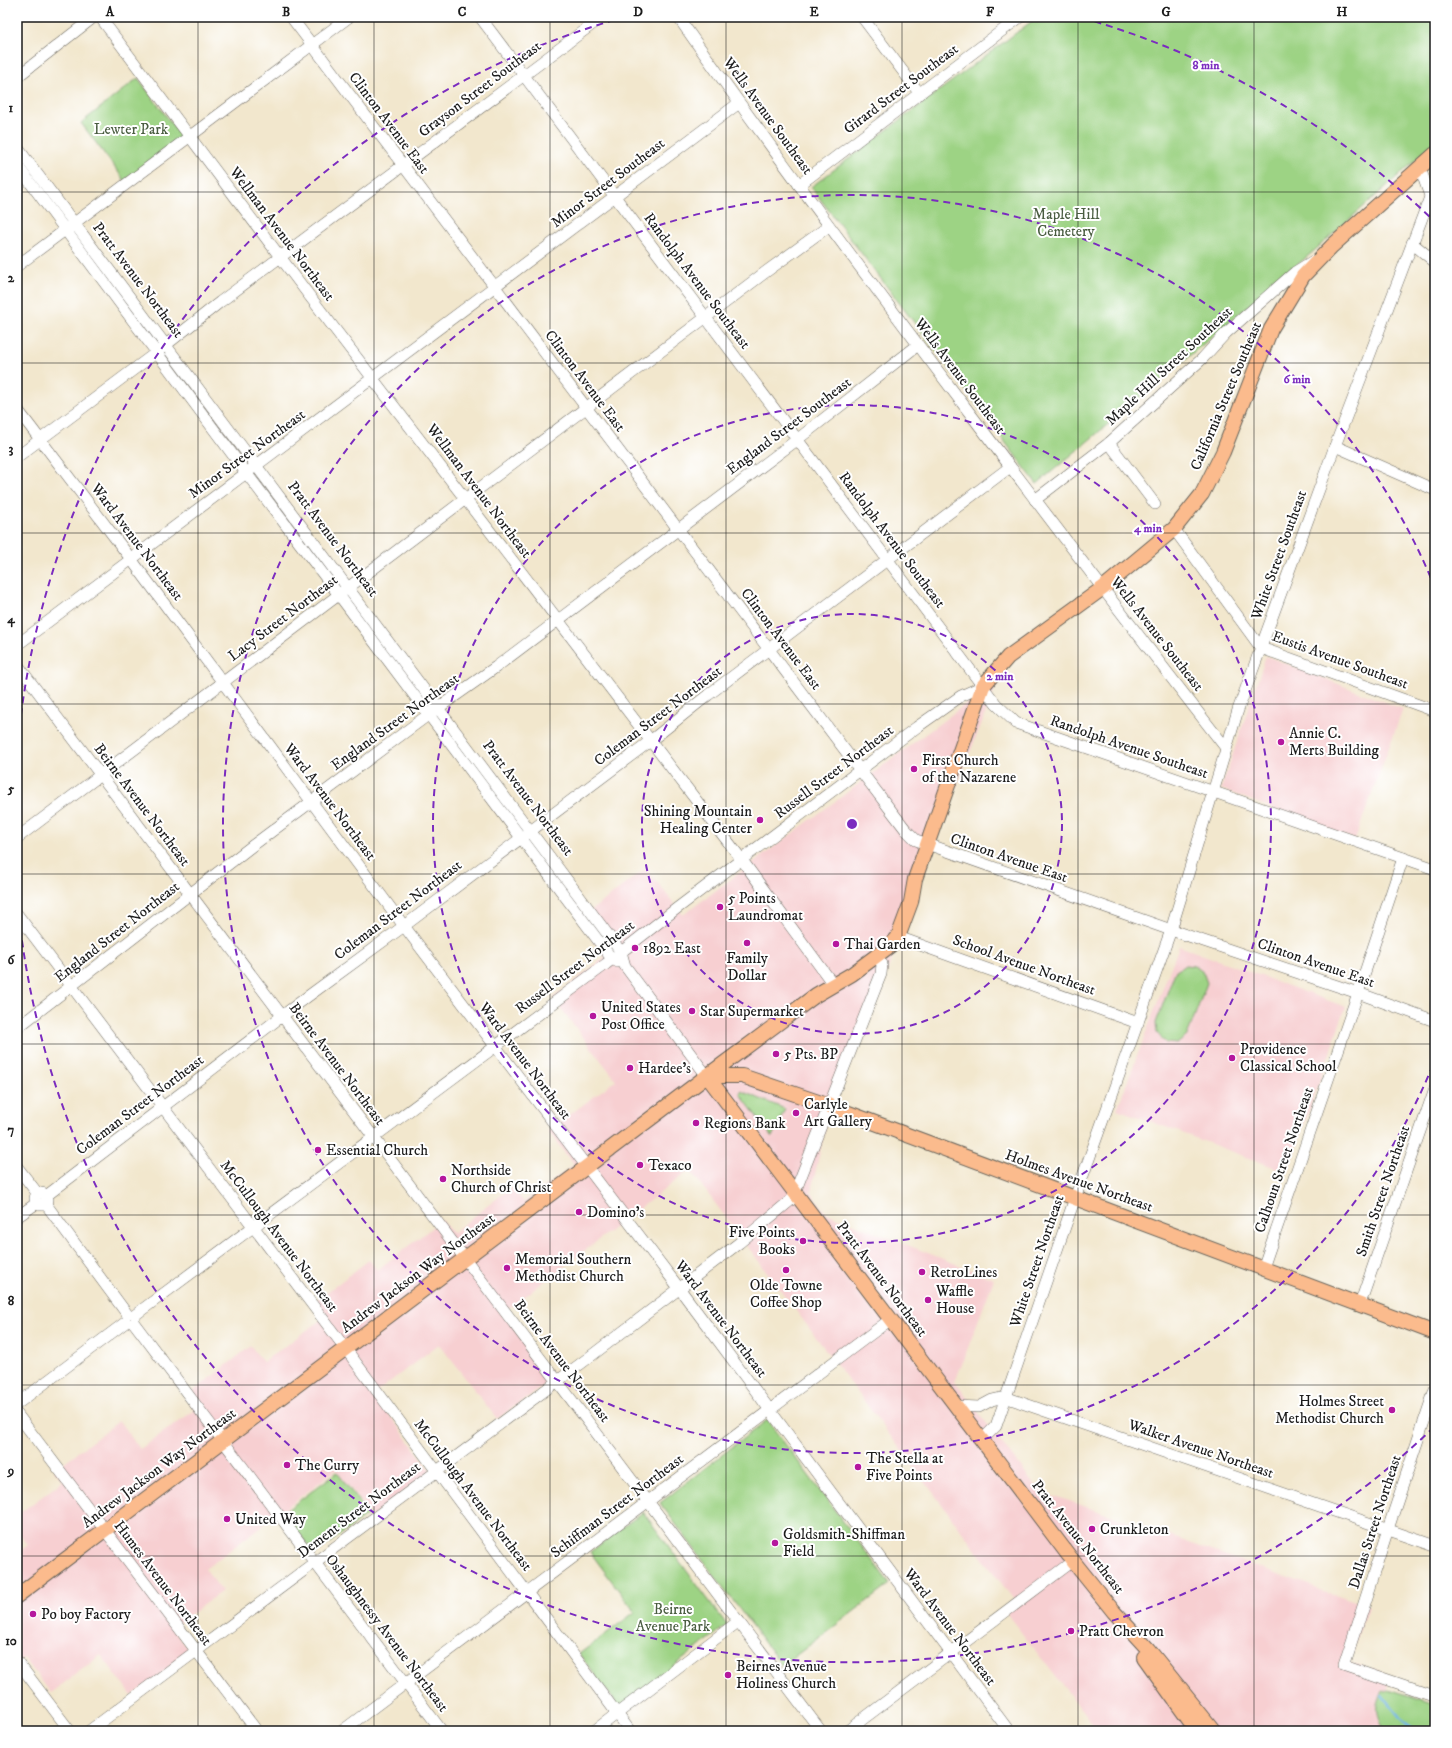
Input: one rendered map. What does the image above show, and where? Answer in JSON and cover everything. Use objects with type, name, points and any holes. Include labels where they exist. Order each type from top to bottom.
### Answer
[{"type":"main road","name":"California Street Southeast","points":[[928,845],[983,686],[1008,657],[1103,588],[1174,529],[1202,494],[1223,452],[1271,329],[1303,276],[1435,154]]},
{"type":"main road","points":[[833,984],[846,968],[888,934],[892,928],[904,897],[915,879],[928,845]]},
{"type":"main road","points":[[898,937],[911,902],[915,879]]},
{"type":"main road","name":"Andrew Jackson Way Northeast","points":[[17,1596],[586,1166],[833,984],[852,974],[877,956],[891,945],[898,937]]},
{"type":"main road","name":"Holmes Avenue Northeast","points":[[707,1076],[742,1076],[830,1106],[1435,1333]]},
{"type":"main road","name":"Pratt Avenue Northeast","points":[[707,1076],[1073,1561],[1114,1612],[1148,1649],[1214,1731]]},
{"type":"main road","name":"Pratt Avenue Northeast","points":[[1114,1612],[1140,1652],[1197,1731]]},
{"type":"street","points":[[17,77],[94,17]]},
{"type":"street","name":"Wellman Avenue Northeast","points":[[100,17],[280,257],[374,378],[649,742],[742,860],[833,984]]},
{"type":"street","name":"Clinton Avenue East","points":[[291,17],[860,770],[906,830],[916,840],[1435,1021]]},
{"type":"street","points":[[17,266],[313,46],[349,17]]},
{"type":"street","name":"Randolph Avenue Southeast","points":[[480,17],[996,704],[1016,723],[1435,869]]},
{"type":"street","name":"Grayson Street Southeast","points":[[17,457],[157,352],[220,302],[602,17]]},
{"type":"street","name":"Wells Avenue Southeast","points":[[678,17],[739,103],[918,345],[1226,748]]},
{"type":"street","points":[[862,17],[920,94]]},
{"type":"street","name":"Girard Street Southeast","points":[[799,185],[1020,17]]},
{"type":"street","name":"Minor Street Southeast","points":[[495,287],[739,103]]},
{"type":"street","name":"Pratt Avenue Northeast","points":[[17,147],[157,352],[247,474],[438,708],[621,952]]},
{"type":"street","name":"Pratt Avenue Northeast","points":[[17,165],[70,226],[166,345],[258,466],[428,715],[612,959]]},
{"type":"street","points":[[1420,168],[1430,196]]},
{"type":"street","name":"White Street Southeast","points":[[1171,930],[1238,710],[1335,446],[1435,184]]},
{"type":"street","name":"Lacy Street Northeast","points":[[17,838],[465,498],[829,226]]},
{"type":"street","points":[[1412,244],[1435,262]]},
{"type":"street","name":"Maple Hill Street Southeast","points":[[1035,500],[1109,443],[1202,359],[1226,333],[1295,272],[1324,255]]},
{"type":"street","name":"Minor Street Northeast","points":[[17,645],[495,287]]},
{"type":"street","name":"England Street Southeast","points":[[678,529],[798,439],[918,345]]},
{"type":"street","name":"Ward Avenue Northeast","points":[[17,409],[131,559],[404,926],[679,1288],[950,1654],[1009,1731]]},
{"type":"street","points":[[1109,443],[1156,504]]},
{"type":"street","points":[[1335,446],[1435,490]]},
{"type":"street","name":"Coleman Street Northeast","points":[[17,1217],[162,1106],[649,742],[1010,467]]},
{"type":"street","name":"England Street Northeast","points":[[17,1028],[241,855],[428,715],[496,667],[557,619],[678,529]]},
{"type":"street","name":"Eustis Avenue Southeast","points":[[1174,529],[1260,648],[1435,711]]},
{"type":"street","name":"Beirne Avenue Northeast","points":[[17,664],[821,1731]]},
{"type":"street","name":"Russell Street Northeast","points":[[17,1404],[612,959],[917,727],[960,696],[983,686]]},
{"type":"street","name":"Calhoun Street Northeast","points":[[1263,1268],[1403,858]]},
{"type":"street","name":"McCullough Avenue Northeast","points":[[17,914],[345,1348],[630,1731]]},
{"type":"street","name":"White Street Northeast","points":[[982,1440],[996,1426],[1075,1198],[1171,930]]},
{"type":"street","name":"School Avenue Northeast","points":[[898,937],[1138,1023]]},
{"type":"street","points":[[621,952],[625,966]]},
{"type":"street","name":"Dement Street Northeast","points":[[89,1731],[739,1243],[796,1194],[881,974],[882,964],[877,956]]},
{"type":"street","points":[[612,959],[625,966]]},
{"type":"street","name":"Pratt Avenue Northeast","points":[[625,966],[707,1076]]},
{"type":"street","name":"Smith Street Northeast","points":[[1360,1304],[1435,1088]]},
{"type":"street","name":"Oshaughnessy Avenue Northeast","points":[[17,1167],[442,1731]]},
{"type":"street","name":"Schiffman Street Northeast","points":[[342,1731],[393,1691],[406,1684],[648,1500],[891,1319]]},
{"type":"street","name":"Dallas Street Northeast","points":[[1435,1389],[1344,1665],[1435,1696]]},
{"type":"street","points":[[956,1406],[979,1407],[992,1400],[1005,1397]]},
{"type":"street","name":"Walker Avenue Northeast","points":[[1005,1397],[1435,1546]]},
{"type":"street","name":"Humes Avenue Northeast","points":[[17,1414],[257,1731]]},
{"type":"street","points":[[847,1731],[1073,1561]]},
{"type":"street","points":[[594,1731],[739,1621]]},
{"type":"street","points":[[17,1661],[70,1731]]},
{"type":"shaded area","points":[[1266,656],[1403,709],[1355,840],[1221,789]]},
{"type":"shaded area","points":[[999,679],[911,902],[892,959],[830,1106],[811,1192],[826,1213],[994,1279],[955,1382],[1038,1490],[1369,1606],[1349,1662],[1388,1675],[1389,1690],[1383,1690],[1378,1718],[1385,1731],[1098,1731],[1003,1609],[1014,1600],[690,1170],[503,1313],[552,1380],[497,1419],[439,1344],[374,1394],[431,1471],[372,1516],[336,1470],[205,1569],[222,1591],[172,1628],[190,1652],[132,1696],[101,1655],[51,1693],[24,1658],[17,1663],[17,1553],[28,1545],[17,1532],[17,1515],[63,1481],[54,1470],[119,1421],[140,1449],[195,1410],[186,1397],[251,1346],[263,1362],[325,1317],[314,1302],[369,1260],[377,1270],[442,1220],[452,1233],[512,1187],[524,1202],[574,1165],[548,1131],[616,1080],[553,998],[605,957],[579,920],[646,868],[683,915]]},
{"type":"shaded area","name":"Providence Classical School","points":[[1179,946],[1346,1007],[1287,1172],[1117,1109]]},
{"type":"green space","name":"Maple Hill Cemetery","points":[[1033,17],[1435,17],[1435,143],[1315,250],[1037,484],[811,187],[1032,21]]},
{"type":"green space","name":"Lewter Park","points":[[138,78],[181,136],[125,181],[81,123]]},
{"type":"green space","points":[[1185,965],[1195,966],[1203,972],[1207,983],[1187,1036],[1177,1044],[1166,1043],[1157,1033],[1156,1023],[1175,972]]},
{"type":"green space","points":[[741,1091],[785,1109],[772,1137],[740,1094]]},
{"type":"green space","name":"Goldsmith-Shiffman Field","points":[[767,1420],[890,1584],[782,1666],[660,1503]]},
{"type":"green space","points":[[337,1472],[368,1514],[315,1554],[283,1513]]},
{"type":"green space","name":"Beirne Avenue Park","points":[[643,1512],[727,1625],[620,1708],[579,1654],[635,1612],[590,1552]]},
{"type":"green space","points":[[1383,1690],[1389,1690],[1435,1705],[1435,1731],[1385,1731],[1378,1715],[1378,1706]]},
{"type":"waterway","points":[[1382,1695],[1403,1721],[1417,1731]]},
{"type":"place","name":"Annie C. Merts Building","points":[[1281,742]]},
{"type":"place","name":"First Church of the Nazarene","points":[[914,769]]},
{"type":"place","name":"Shining Mountain Healing Center","points":[[760,820]]},
{"type":"place","name":"5 Points Laundromat","points":[[720,907]]},
{"type":"place","name":"Family Dollar","points":[[747,943]]},
{"type":"place","name":"Thai Garden","points":[[836,944]]},
{"type":"place","name":"1892 East","points":[[635,948]]},
{"type":"place","name":"Star Supermarket","points":[[692,1011]]},
{"type":"place","name":"United States Post Office","points":[[593,1016]]},
{"type":"place","name":"5 Pts. BP","points":[[776,1054]]},
{"type":"place","name":"Providence Classical School","points":[[1232,1058]]},
{"type":"place","name":"Hardee's","points":[[630,1068]]},
{"type":"place","name":"Carlyle Art Gallery","points":[[796,1113]]},
{"type":"place","name":"Regions Bank","points":[[696,1123]]},
{"type":"place","name":"Essential Church","points":[[318,1150]]},
{"type":"place","name":"Texaco","points":[[640,1165]]},
{"type":"place","name":"Northside Church of Christ","points":[[443,1179]]},
{"type":"place","name":"Domino's","points":[[579,1212]]},
{"type":"place","name":"Five Points Books","points":[[803,1241]]},
{"type":"place","name":"Memorial Southern Methodist Church","points":[[507,1268]]},
{"type":"place","name":"Olde Towne Coffee Shop","points":[[786,1270]]},
{"type":"place","name":"RetroLines","points":[[922,1272]]},
{"type":"place","name":"Waffle House","points":[[928,1300]]},
{"type":"place","name":"Holmes Street Methodist Church","points":[[1392,1410]]},
{"type":"place","name":"The Curry","points":[[287,1465]]},
{"type":"place","name":"The Stella at Five Points","points":[[858,1467]]},
{"type":"place","name":"United Way","points":[[227,1519]]},
{"type":"place","name":"Crunkleton","points":[[1092,1529]]},
{"type":"place","name":"Goldsmith-Shiffman Field","points":[[775,1543]]},
{"type":"place","name":"Po boy Factory","points":[[33,1614]]},
{"type":"place","name":"Pratt Chevron","points":[[1071,1631]]},
{"type":"place","name":"Beirnes Avenue Holiness Church","points":[[728,1675]]}]
